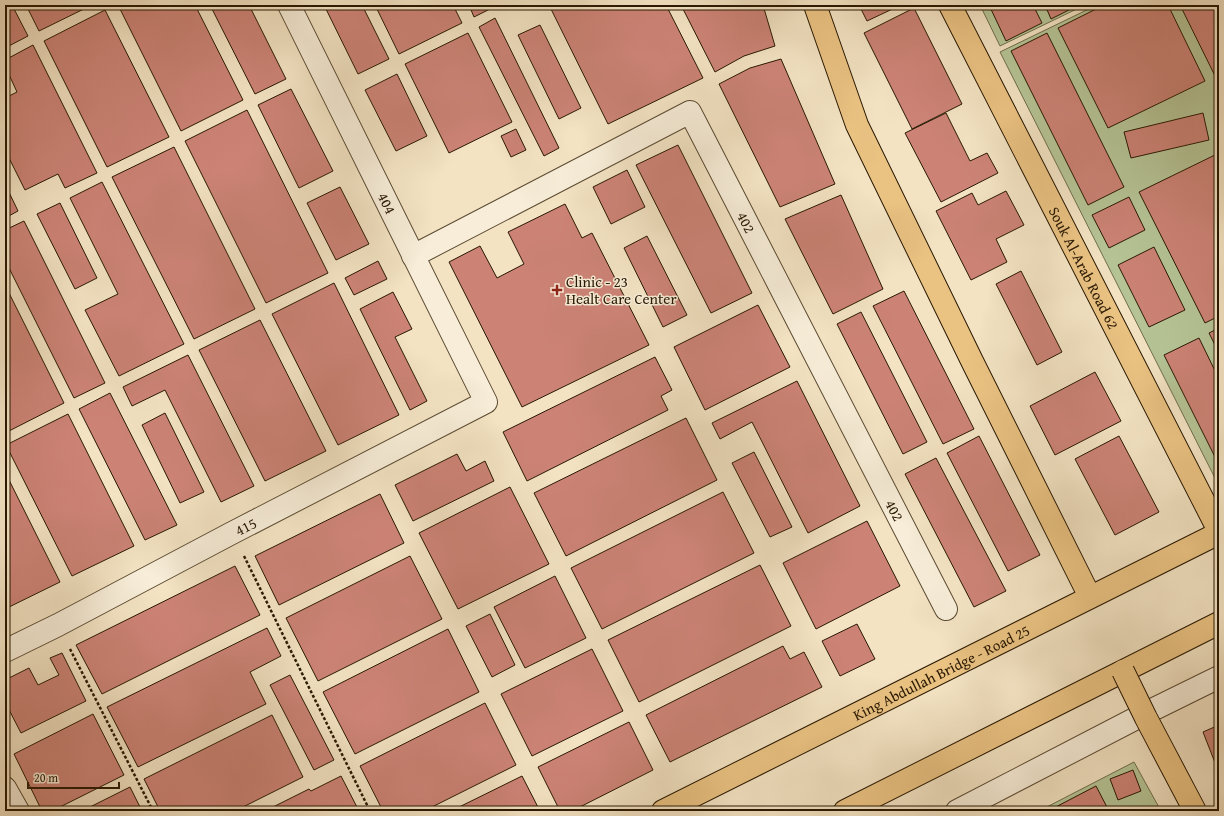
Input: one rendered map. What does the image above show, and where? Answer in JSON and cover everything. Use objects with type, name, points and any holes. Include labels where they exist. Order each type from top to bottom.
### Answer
[{"type":"main road","points":[[815,5],[857,125],[972,361],[1090,597]]},
{"type":"main road","name":"Souk Al-Arab Road 62","points":[[950,5],[1219,532]]},
{"type":"main road","name":"King Abdullah Bridge - Road 25","points":[[663,811],[1219,532]]},
{"type":"main road","points":[[845,811],[1219,623]]},
{"type":"main road","points":[[1123,671],[1149,725],[1195,811]]},
{"type":"street","name":"404","points":[[289,5],[486,402]]},
{"type":"street","name":"402","points":[[414,256],[690,112],[946,609]]},
{"type":"street","name":"415","points":[[5,651],[58,625],[486,402]]},
{"type":"street","points":[[957,811],[1219,677]]},
{"type":"street","points":[[5,788],[18,811]]},
{"type":"path","points":[[232,533],[370,811]]},
{"type":"path","points":[[58,625],[152,811]]},
{"type":"green space","points":[[980,5],[1085,5],[1000,46]]},
{"type":"green space","points":[[1097,5],[1219,5],[1219,486],[1000,52]]},
{"type":"green space","points":[[1134,762],[1161,811],[1039,811]]},
{"type":"building","points":[[5,5],[12,5],[28,36],[5,48]]},
{"type":"building","points":[[26,5],[92,5],[39,31]]},
{"type":"building","points":[[118,5],[195,5],[243,100],[181,131]]},
{"type":"building","points":[[210,5],[249,5],[286,79],[255,94]]},
{"type":"building","points":[[324,5],[362,5],[389,59],[358,74]]},
{"type":"building","points":[[375,5],[453,5],[462,23],[399,54]]},
{"type":"building","points":[[469,5],[498,5],[474,17]]},
{"type":"building","points":[[549,5],[666,5],[703,78],[608,124]]},
{"type":"building","points":[[681,5],[763,5],[775,46],[744,56],[715,72]]},
{"type":"building","points":[[859,5],[901,5],[867,21]]},
{"type":"building","points":[[989,5],[1033,5],[1042,23],[1006,41]]},
{"type":"building","points":[[1045,5],[1079,5],[1051,19]]},
{"type":"building","points":[[1104,5],[1168,5],[1205,81],[1108,128],[1058,28]]},
{"type":"building","points":[[1180,5],[1219,5],[1219,84]]},
{"type":"building","points":[[914,8],[962,104],[912,129],[864,33]]},
{"type":"building","points":[[105,10],[169,137],[107,167],[44,41]]},
{"type":"building","points":[[495,18],[559,148],[544,156],[479,27]]},
{"type":"building","points":[[540,25],[581,108],[559,119],[518,35]]},
{"type":"building","points":[[468,33],[512,122],[449,153],[405,64]]},
{"type":"building","points":[[1047,33],[1124,187],[1088,205],[1011,51]]},
{"type":"building","points":[[33,45],[97,173],[65,188],[58,174],[25,190],[5,150],[5,98],[17,92],[5,66],[5,60]]},
{"type":"building","points":[[781,59],[835,184],[780,207],[719,84],[750,68]]},
{"type":"building","points":[[397,74],[427,136],[396,151],[365,90]]},
{"type":"building","points":[[291,89],[333,171],[299,188],[258,105]]},
{"type":"building","points":[[247,110],[328,273],[266,303],[185,141]]},
{"type":"building","points":[[946,113],[970,161],[987,153],[998,173],[941,202],[905,133]]},
{"type":"building","points":[[1203,113],[1209,140],[1131,158],[1124,132]]},
{"type":"building","points":[[516,129],[526,150],[511,157],[501,136]]},
{"type":"building","points":[[678,145],[752,293],[711,313],[636,165]]},
{"type":"building","points":[[174,147],[255,309],[194,339],[112,177]]},
{"type":"building","points":[[1219,153],[1219,316],[1205,323],[1139,192]]},
{"type":"building","points":[[627,170],[645,207],[611,224],[593,187]]},
{"type":"building","points":[[102,182],[184,344],[119,376],[85,310],[118,294],[70,198]]},
{"type":"building","points":[[5,184],[18,211],[5,218]]},
{"type":"building","points":[[340,187],[369,244],[336,260],[307,203]]},
{"type":"building","points":[[1006,191],[1024,225],[996,239],[1007,262],[971,280],[936,211],[972,193],[978,205]]},
{"type":"building","points":[[841,195],[883,289],[833,314],[785,219]]},
{"type":"building","points":[[1129,197],[1145,230],[1109,248],[1092,215]]},
{"type":"building","points":[[60,203],[97,278],[75,289],[37,214]]},
{"type":"building","points":[[565,204],[582,238],[592,233],[649,345],[522,407],[449,262],[480,246],[497,278],[524,264],[508,232]]},
{"type":"building","points":[[24,221],[105,383],[74,398],[5,260],[5,230]]},
{"type":"building","points":[[647,236],[687,315],[663,327],[624,248]]},
{"type":"building","points":[[1154,247],[1185,310],[1149,327],[1118,265]]},
{"type":"building","points":[[378,261],[387,279],[354,295],[345,278]]},
{"type":"building","points":[[1021,271],[1062,352],[1037,365],[996,284]]},
{"type":"building","points":[[334,283],[399,415],[338,445],[272,314]]},
{"type":"building","points":[[5,285],[64,403],[5,433]]},
{"type":"building","points":[[904,291],[974,429],[943,444],[873,306]]},
{"type":"building","points":[[393,292],[412,329],[395,337],[427,401],[410,410],[360,309]]},
{"type":"building","points":[[758,305],[790,367],[705,410],[674,347]]},
{"type":"building","points":[[861,312],[927,442],[903,454],[837,324]]},
{"type":"building","points":[[260,320],[326,451],[265,481],[199,350]]},
{"type":"building","points":[[1219,328],[1219,353],[1209,333]]},
{"type":"building","points":[[1199,338],[1219,379],[1219,465],[1164,355]]},
{"type":"building","points":[[188,355],[254,486],[221,502],[165,390],[132,406],[123,387]]},
{"type":"building","points":[[655,357],[672,390],[661,396],[668,410],[527,481],[503,432]]},
{"type":"building","points":[[1095,372],[1121,421],[1055,455],[1030,406]]},
{"type":"building","points":[[797,381],[860,506],[808,533],[752,422],[720,439],[712,423]]},
{"type":"building","points":[[110,393],[177,525],[145,540],[79,409]]},
{"type":"building","points":[[165,413],[204,492],[180,503],[142,425]]},
{"type":"building","points":[[68,414],[134,546],[72,576],[6,445]]},
{"type":"building","points":[[686,418],[717,480],[566,556],[534,493]]},
{"type":"building","points":[[979,436],[1040,555],[1008,571],[947,453]]},
{"type":"building","points":[[1119,436],[1159,512],[1115,535],[1075,459]]},
{"type":"building","points":[[754,452],[792,527],[770,537],[732,463]]},
{"type":"building","points":[[457,454],[466,471],[485,461],[494,481],[413,521],[395,485]]},
{"type":"building","points":[[936,458],[1006,591],[974,607],[905,474]]},
{"type":"building","points":[[5,472],[60,582],[5,609]]},
{"type":"building","points":[[510,487],[549,564],[458,609],[419,533]]},
{"type":"building","points":[[723,492],[754,553],[602,629],[571,568]]},
{"type":"building","points":[[380,494],[404,543],[279,605],[255,556]]},
{"type":"building","points":[[867,521],[900,586],[816,629],[783,563]]},
{"type":"building","points":[[410,556],[442,619],[318,681],[286,618]]},
{"type":"building","points":[[760,565],[791,626],[639,702],[608,640]]},
{"type":"building","points":[[235,566],[260,615],[102,694],[76,645]]},
{"type":"building","points":[[555,576],[586,638],[525,668],[494,607]]},
{"type":"building","points":[[490,614],[515,665],[492,677],[466,626]]},
{"type":"building","points":[[857,624],[875,659],[840,676],[822,641]]},
{"type":"building","points":[[267,628],[281,656],[250,672],[266,704],[138,767],[107,707]]},
{"type":"building","points":[[448,629],[479,692],[355,754],[323,692]]},
{"type":"building","points":[[783,646],[790,659],[804,652],[822,687],[670,762],[646,715]]},
{"type":"building","points":[[592,649],[623,711],[532,756],[501,694]]},
{"type":"building","points":[[62,653],[86,701],[21,733],[5,702],[5,680],[29,668],[38,685],[59,675],[50,658]]},
{"type":"building","points":[[290,675],[334,760],[314,770],[270,685]]},
{"type":"building","points":[[485,703],[516,765],[424,811],[383,811],[360,766]]},
{"type":"building","points":[[93,714],[124,775],[52,811],[42,811],[14,754]]},
{"type":"building","points":[[272,715],[303,777],[235,811],[160,811],[144,779]]},
{"type":"building","points":[[629,722],[653,770],[572,811],[560,811],[538,767]]},
{"type":"building","points":[[1219,725],[1219,773],[1203,732]]},
{"type":"building","points":[[1133,770],[1141,791],[1118,800],[1110,779]]},
{"type":"building","points":[[341,776],[359,811],[265,811],[309,789],[311,791]]},
{"type":"building","points":[[522,776],[540,811],[451,811]]},
{"type":"building","points":[[1096,786],[1109,811],[1048,811]]},
{"type":"building","points":[[130,787],[142,811],[82,811]]},
{"type":"place","name":"Clinic - 23 Healt Care Center","points":[[557,290]]}]
